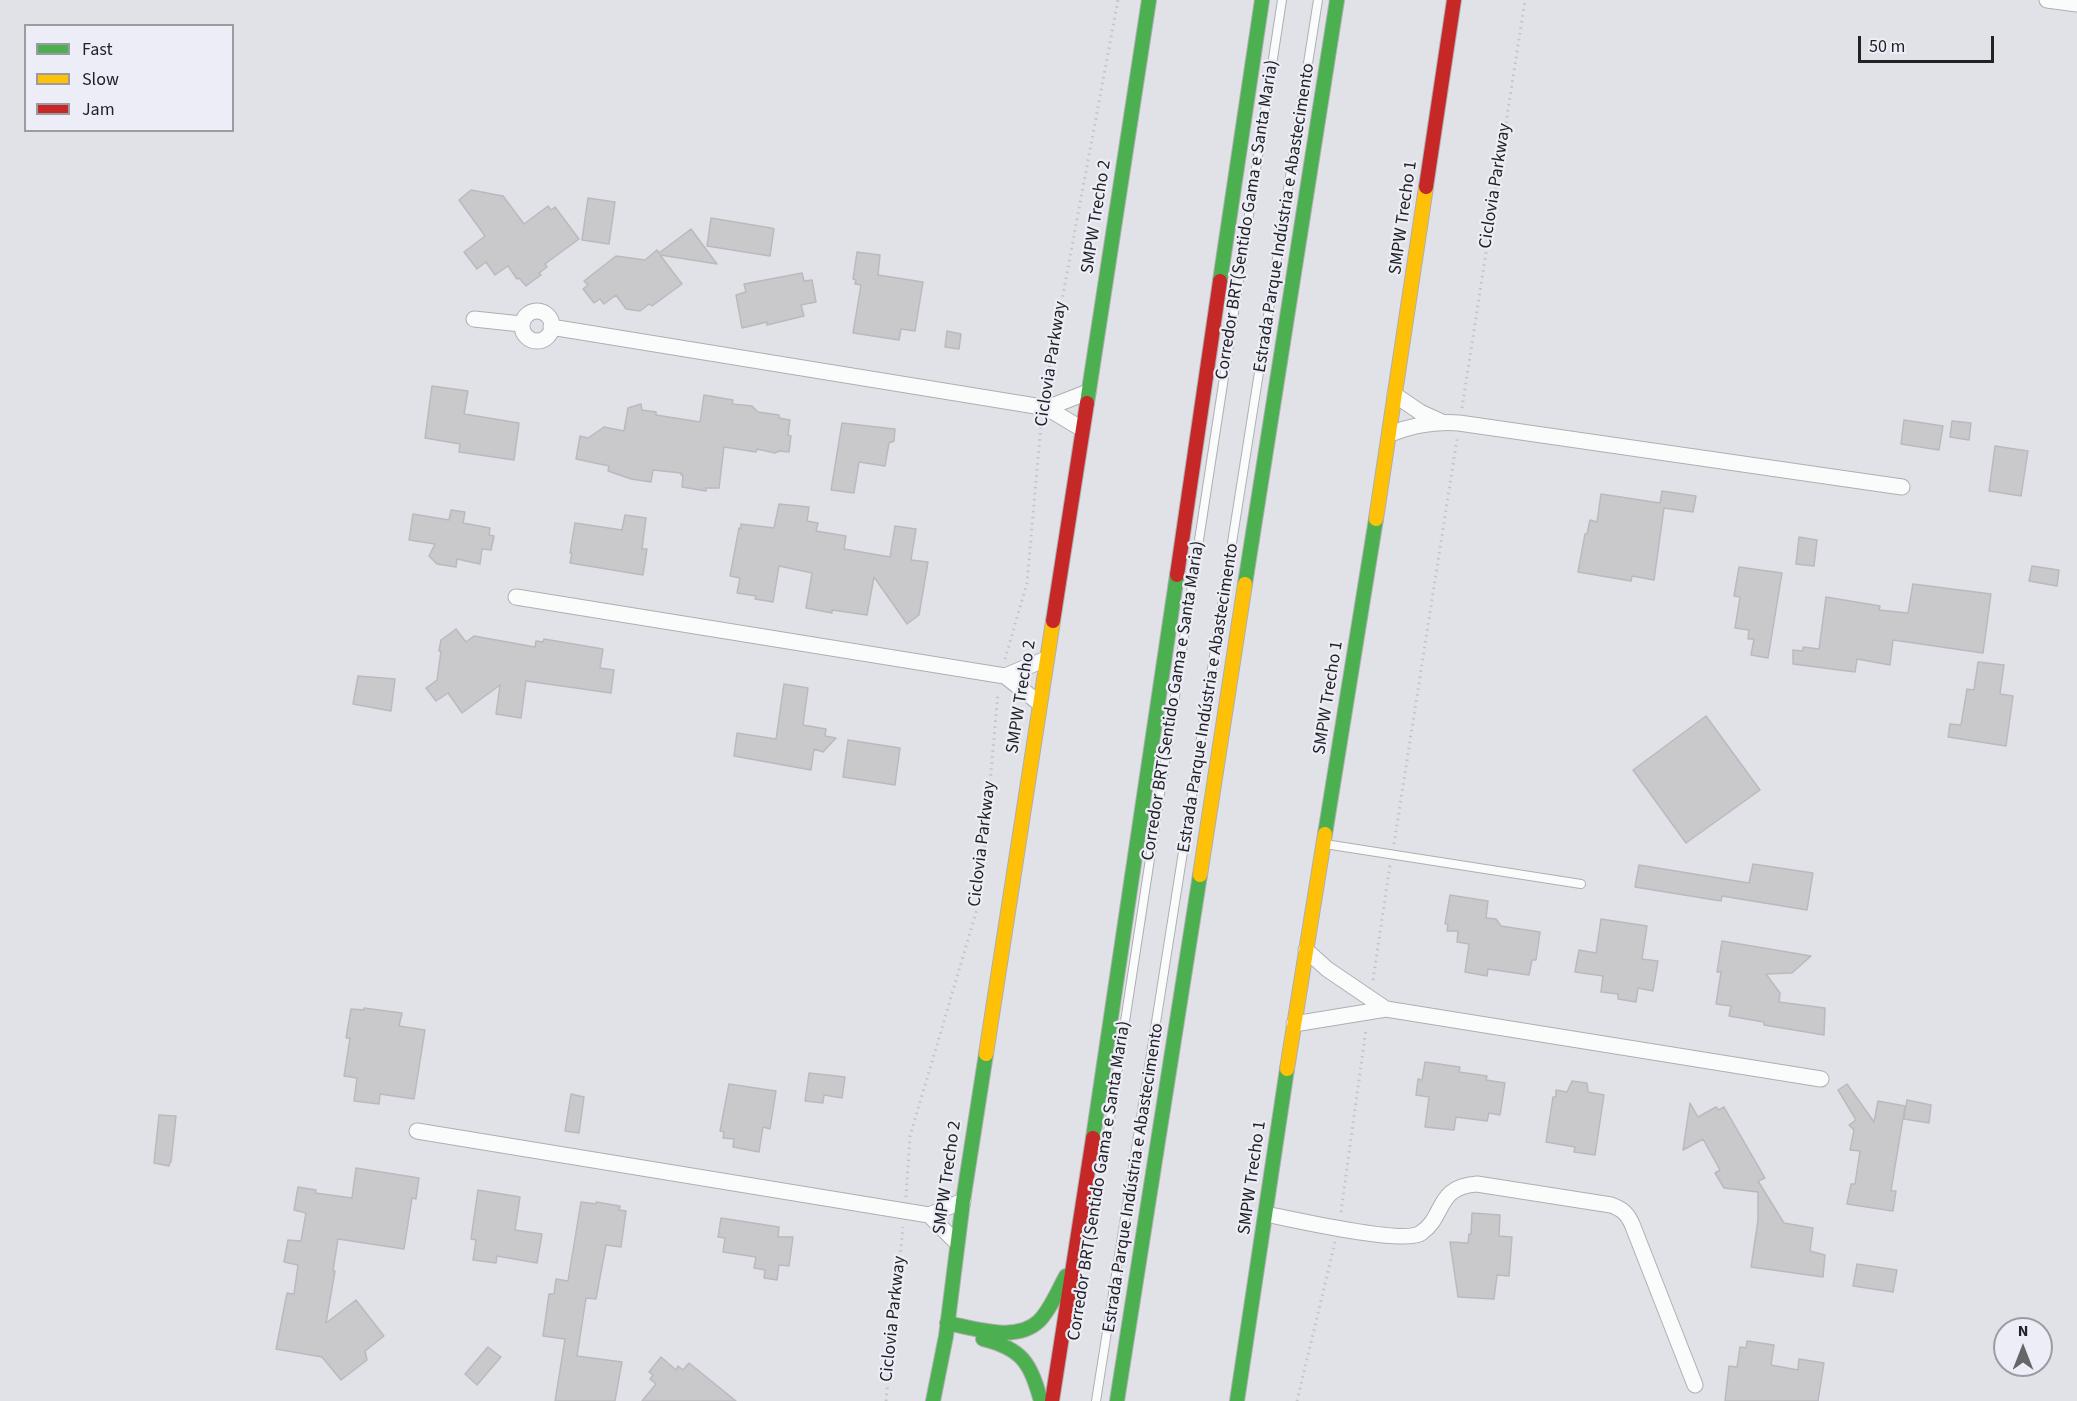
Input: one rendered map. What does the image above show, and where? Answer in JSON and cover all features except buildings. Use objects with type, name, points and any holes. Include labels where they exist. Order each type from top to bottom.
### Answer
[{"type":"main road","name":"SMPW Trecho 2","points":[[933,1401],[946,1329],[963,1201],[1149,0]]},
{"type":"main road","points":[[1052,1401],[1262,0]]},
{"type":"main road","name":"Estrada Parque Indústria e Abastecimento","points":[[1117,1401],[1337,0]]},
{"type":"main road","name":"SMPW Trecho 1","points":[[1237,1401],[1294,1024],[1390,434],[1454,0]]},
{"type":"main road","points":[[946,1329],[1020,1332],[1029,1329],[1047,1311],[1075,1259]]},
{"type":"main road","points":[[946,1329],[1006,1345],[1018,1351],[1029,1366],[1041,1401]]},
{"type":"street","points":[[2047,0],[2077,4]]},
{"type":"street","points":[[474,319],[521,324],[528,313],[535,311],[547,315],[551,321],[551,327],[1045,408],[1082,429]]},
{"type":"street","points":[[1045,408],[1088,392]]},
{"type":"street","points":[[1395,395],[1420,412],[1442,422]]},
{"type":"street","points":[[1390,434],[1406,427],[1442,422],[1460,423],[1902,487]]},
{"type":"street","points":[[516,597],[1003,675],[1046,659]]},
{"type":"street","points":[[1003,675],[1039,704]]},
{"type":"street","points":[[1306,950],[1369,1005],[1821,1079]]},
{"type":"street","points":[[1294,1024],[1369,1005]]},
{"type":"street","points":[[417,1131],[904,1212],[929,1215],[963,1201]]},
{"type":"street","points":[[1266,1214],[1386,1235],[1416,1235],[1426,1228],[1445,1199],[1454,1190],[1464,1185],[1477,1184],[1611,1205],[1627,1214],[1632,1224],[1695,1385]]},
{"type":"street","points":[[929,1215],[957,1243]]},
{"type":"lane","name":"Corredor BRT(Sentido Gama e Santa Maria)","points":[[1102,1166],[1282,0]]},
{"type":"lane","points":[[1096,1401],[1318,0]]},
{"type":"lane","points":[[1323,844],[1581,884]]},
{"type":"path","name":"Ciclovia Parkway","points":[[886,1401],[909,1136],[980,899],[1003,675],[1027,584],[1045,408],[1118,0]]},
{"type":"path","name":"Ciclovia Parkway","points":[[1297,1401],[1339,1227],[1369,1005],[1525,0]]},
{"type":"traffic: fast","points":[[1087,403],[1149,0]]},
{"type":"traffic: fast","points":[[1220,281],[1262,0]]},
{"type":"traffic: fast","points":[[1245,584],[1337,0]]},
{"type":"traffic: fast","points":[[1325,834],[1376,519]]},
{"type":"traffic: fast","points":[[1093,1138],[1177,575]]},
{"type":"traffic: fast","points":[[1117,1401],[1200,875]]},
{"type":"traffic: fast","points":[[933,1401],[946,1336],[963,1201],[986,1054]]},
{"type":"traffic: fast","points":[[1237,1401],[1287,1069]]},
{"type":"traffic: fast","points":[[947,1323],[1007,1333],[1030,1328],[1047,1311],[1066,1276]]},
{"type":"traffic: fast","points":[[983,1339],[1007,1348],[1023,1360],[1033,1377],[1041,1401]]},
{"type":"traffic: slow","points":[[1376,519],[1426,187]]},
{"type":"traffic: slow","points":[[1200,875],[1245,584]]},
{"type":"traffic: slow","points":[[986,1054],[1053,621]]},
{"type":"traffic: slow","points":[[1287,1069],[1325,834]]},
{"type":"traffic: jam","points":[[1426,187],[1454,0]]},
{"type":"traffic: jam","points":[[1177,575],[1220,281]]},
{"type":"traffic: jam","points":[[1053,621],[1087,403]]},
{"type":"traffic: jam","points":[[1052,1401],[1093,1138]]}]
